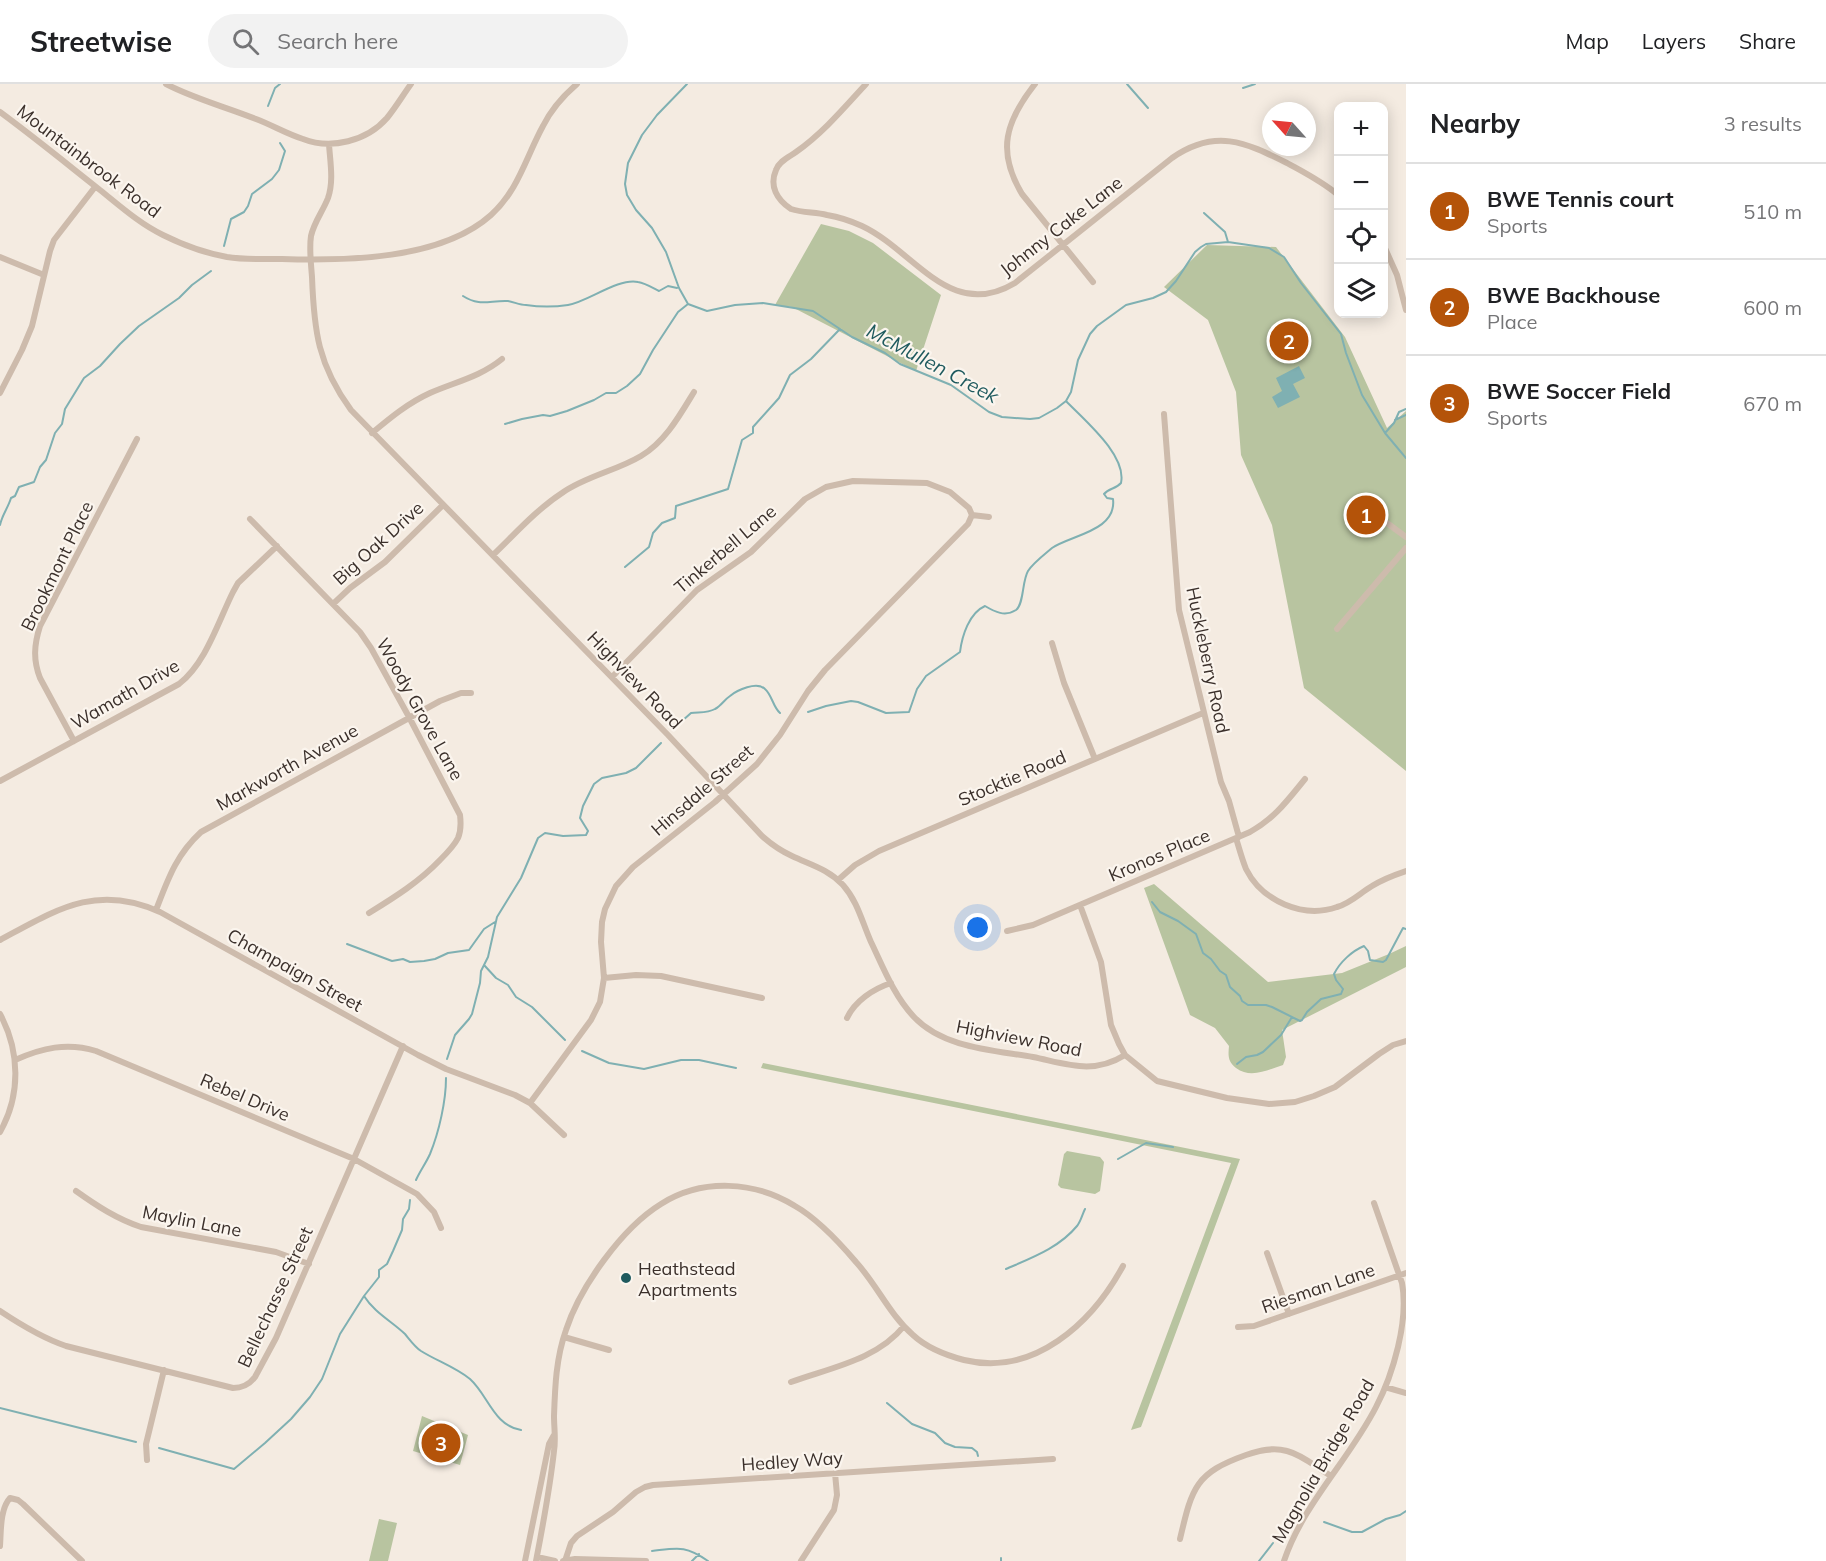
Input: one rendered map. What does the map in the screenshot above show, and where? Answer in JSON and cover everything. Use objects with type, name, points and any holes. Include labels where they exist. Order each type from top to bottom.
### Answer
[{"type":"street","points":[[166,84],[302,139],[329,144],[355,139],[378,127],[411,84]]},
{"type":"street","name":"Mountainbrook Road","points":[[0,112],[135,218],[183,244],[204,252],[245,259],[311,261],[378,256],[418,249],[442,243],[478,225],[501,205],[511,192],[543,124],[553,109],[577,84]]},
{"type":"street","name":"Johnny Cake Lane","points":[[866,84],[812,140],[778,165],[774,174],[774,188],[778,199],[783,205],[798,211],[826,214],[861,226],[884,239],[946,287],[973,296],[1006,289],[1172,158],[1205,142],[1228,140],[1248,144],[1307,173],[1334,192]]},
{"type":"street","points":[[1035,84],[1016,110],[1009,128],[1006,147],[1007,160],[1012,177],[1019,188],[1093,282]]},
{"type":"street","name":"Highview Road","points":[[329,144],[331,186],[324,207],[312,230],[310,244],[315,325],[324,362],[341,396],[351,410],[612,677],[762,836],[773,846],[823,869],[838,880],[852,897],[891,983],[913,1016],[934,1033],[956,1042],[1081,1066],[1103,1066],[1125,1055]]},
{"type":"street","points":[[0,393],[26,341],[50,250],[57,236],[95,187]]},
{"type":"street","points":[[0,256],[44,275]]},
{"type":"street","points":[[1388,256],[1397,275],[1406,310]]},
{"type":"street","points":[[372,433],[417,399],[477,375],[493,367],[502,359]]},
{"type":"street","points":[[493,555],[530,519],[563,492],[650,450],[669,429],[694,392]]},
{"type":"street","name":"Huckleberry Road","points":[[1164,414],[1179,610],[1203,713],[1221,782],[1230,801],[1246,869],[1264,892],[1275,900],[1302,909],[1323,910],[1337,907],[1354,899],[1371,886],[1391,876],[1406,872]]},
{"type":"street","name":"Brookmont Place","points":[[74,741],[40,678],[35,657],[37,637],[40,626],[137,439]]},
{"type":"street","name":"Tinkerbell Lane","points":[[612,677],[697,590],[751,552],[805,499],[825,487],[854,481],[927,483],[950,492],[969,508],[972,515]]},
{"type":"street","name":"Big Oak Drive","points":[[333,603],[385,562],[443,505]]},
{"type":"street","points":[[972,515],[989,517]]},
{"type":"street","name":"Hinsdale Street","points":[[530,1103],[595,1014],[600,1002],[604,978],[602,922],[605,909],[616,886],[633,867],[724,795],[757,764],[771,748],[825,669],[968,524],[972,515]]},
{"type":"street","name":"Woody Grove Lane","points":[[250,519],[354,625],[371,648],[461,819],[458,839],[428,873],[369,913]]},
{"type":"street","points":[[1387,523],[1406,537]]},
{"type":"street","name":"Wamath Drive","points":[[0,781],[179,684],[189,676],[199,663],[238,583],[277,546]]},
{"type":"street","points":[[1337,629],[1406,548]]},
{"type":"street","points":[[1052,643],[1064,683],[1095,759]]},
{"type":"street","name":"Markworth Avenue","points":[[156,910],[179,856],[201,832],[409,717],[453,695],[471,693]]},
{"type":"street","name":"Stocktie Road","points":[[838,880],[855,865],[879,851],[1203,713]]},
{"type":"street","name":"Kronos Place","points":[[1007,931],[1033,925],[1267,823],[1305,779]]},
{"type":"street","name":"Champaign Street","points":[[0,940],[49,913],[80,902],[118,900],[156,910],[403,1046],[452,1071],[508,1092],[530,1103],[564,1135]]},
{"type":"street","points":[[1080,904],[1101,962],[1111,1025],[1119,1044],[1125,1055],[1157,1081],[1227,1098],[1269,1104],[1295,1102],[1335,1087],[1393,1045],[1406,1041]]},
{"type":"street","points":[[604,978],[636,975],[661,976],[762,998]]},
{"type":"street","points":[[847,1018],[854,1006],[884,985],[891,983]]},
{"type":"street","points":[[0,1014],[10,1036],[15,1060],[15,1089],[0,1132]]},
{"type":"street","name":"Rebel Drive","points":[[15,1060],[41,1049],[54,1047],[75,1046],[89,1049],[354,1159],[417,1194],[434,1212],[441,1228]]},
{"type":"street","name":"Bellechasse Street","points":[[0,1311],[26,1329],[57,1343],[233,1388],[245,1386],[255,1377],[276,1338],[403,1046]]},
{"type":"street","points":[[555,1561],[536,1559],[555,1449],[556,1375],[564,1337],[575,1305],[586,1286],[617,1245],[643,1216],[664,1202],[681,1194],[727,1185],[770,1194],[788,1202],[805,1212],[857,1263],[904,1326],[923,1343],[948,1356],[988,1364],[1010,1362],[1045,1350],[1060,1341],[1077,1327],[1105,1296],[1123,1266]]},
{"type":"street","name":"Maylin Lane","points":[[76,1191],[120,1220],[141,1227],[276,1252],[309,1264]]},
{"type":"street","name":"Magnolia Bridge Road","points":[[1284,1561],[1300,1527],[1370,1417],[1394,1362],[1404,1308],[1402,1274],[1374,1203]]},
{"type":"street","points":[[1267,1253],[1289,1314]]},
{"type":"street","name":"Riesman Lane","points":[[1238,1328],[1254,1326],[1402,1274]]},
{"type":"street","points":[[791,1382],[874,1351],[886,1344],[904,1326]]},
{"type":"street","points":[[564,1337],[609,1350]]},
{"type":"street","points":[[147,1460],[146,1444],[164,1370]]},
{"type":"street","points":[[1385,1387],[1406,1393]]},
{"type":"street","points":[[525,1561],[549,1444],[555,1435]]},
{"type":"street","points":[[1180,1539],[1194,1490],[1210,1472],[1231,1460],[1260,1450],[1280,1449],[1298,1455],[1331,1476]]},
{"type":"street","name":"Hedley Way","points":[[564,1561],[571,1543],[577,1536],[645,1487],[1053,1459]]},
{"type":"street","points":[[801,1561],[834,1510],[837,1495],[835,1473]]},
{"type":"street","points":[[0,1546],[2,1515],[6,1502],[10,1498],[23,1504],[82,1561]]},
{"type":"street","points":[[564,1561],[646,1561]]},
{"type":"green space","points":[[821,224],[849,231],[873,243],[941,295],[916,371],[792,307],[775,305]]},
{"type":"green space","points":[[1207,245],[1276,247],[1345,337],[1387,428],[1406,411],[1406,771],[1304,688],[1272,525],[1241,455],[1236,392],[1208,320],[1164,287]]},
{"type":"green space","points":[[1154,884],[1268,982],[1342,973],[1406,946],[1406,967],[1282,1030],[1286,1057],[1283,1065],[1247,1073],[1231,1063],[1229,1046],[1215,1028],[1190,1015],[1144,888]]},
{"type":"green space","points":[[763,1063],[1240,1159],[1141,1427],[1131,1430],[1231,1163],[761,1068]]},
{"type":"green space","points":[[1067,1151],[1100,1157],[1104,1162],[1100,1191],[1095,1194],[1061,1188],[1058,1185],[1064,1154]]},
{"type":"green space","points":[[422,1416],[468,1435],[460,1465],[413,1451]]},
{"type":"green space","points":[[379,1519],[397,1523],[388,1561],[369,1561]]},
{"type":"water","points":[[1299,366],[1305,378],[1293,384],[1300,397],[1278,408],[1272,397],[1282,391],[1276,378]]},
{"type":"waterway","points":[[268,106],[275,88],[280,84]]},
{"type":"waterway","name":"McMullen Creek","points":[[687,84],[657,115],[642,135],[628,163],[625,184],[627,195],[636,210],[652,228],[666,252],[679,288],[688,304],[707,311],[735,305],[763,303],[813,311],[852,337],[885,353],[900,364],[951,385],[989,412],[1002,417],[1030,419],[1039,418],[1066,401],[1071,392],[1078,360],[1090,334],[1097,326],[1126,305],[1166,292],[1201,247],[1206,244],[1228,242],[1269,248],[1284,257],[1301,283],[1341,334],[1362,395],[1385,433],[1406,458]]},
{"type":"waterway","points":[[1127,84],[1148,108]]},
{"type":"waterway","points":[[1243,88],[1255,84]]},
{"type":"waterway","points":[[224,246],[231,219],[244,212],[252,194],[272,179],[279,170],[285,151],[280,143]]},
{"type":"waterway","points":[[1204,213],[1225,232],[1228,242]]},
{"type":"waterway","points":[[0,525],[11,498],[15,496],[19,487],[34,482],[40,467],[46,460],[55,433],[62,424],[65,409],[84,378],[100,366],[139,326],[179,298],[211,271]]},
{"type":"waterway","points":[[463,296],[480,302],[508,301],[524,305],[552,306],[576,303],[621,283],[643,283],[659,291],[668,286],[677,288]]},
{"type":"waterway","points":[[505,424],[567,411],[606,393],[616,393],[627,386],[640,374],[678,312],[688,304]]},
{"type":"waterway","points":[[625,567],[649,547],[653,533],[662,523],[675,518],[676,506],[728,489],[742,440],[753,433],[753,427],[779,398],[790,375],[811,359],[840,329]]},
{"type":"waterway","points":[[808,712],[851,701],[886,713],[909,712],[917,689],[926,676],[960,652],[965,632],[979,609],[985,606],[996,612],[1004,613],[1016,610],[1019,607],[1026,575],[1030,568],[1052,548],[1091,531],[1108,518],[1112,510],[1113,499],[1107,498],[1104,494],[1121,483],[1121,472],[1103,439],[1066,401]]},
{"type":"waterway","points":[[1385,433],[1394,423],[1399,412],[1406,409]]},
{"type":"waterway","points":[[1395,420],[1406,415]]},
{"type":"waterway","points":[[673,729],[691,713],[712,710],[733,694],[752,686],[765,689],[780,713]]},
{"type":"waterway","points":[[447,1059],[455,1035],[472,1014],[481,971],[488,957],[497,917],[521,878],[538,838],[545,833],[563,836],[586,835],[588,831],[580,818],[594,784],[602,778],[626,773],[636,768],[661,743]]},
{"type":"waterway","points":[[1152,902],[1160,912],[1196,934],[1203,953],[1226,975],[1230,987],[1242,1001],[1248,1005],[1272,1007],[1300,1021],[1321,999],[1341,994],[1343,989],[1334,974],[1347,957],[1364,946],[1370,960],[1383,962],[1403,928],[1406,929]]},
{"type":"waterway","points":[[347,944],[392,961],[403,959],[410,962],[424,961],[448,953],[469,950],[484,929],[495,922]]},
{"type":"waterway","points":[[484,965],[565,1040]]},
{"type":"waterway","points":[[1237,1064],[1246,1057],[1263,1052],[1281,1035],[1292,1017]]},
{"type":"waterway","points":[[582,1051],[609,1063],[644,1069],[681,1060],[699,1060],[736,1068]]},
{"type":"waterway","points":[[416,1180],[430,1154],[436,1136],[443,1106],[446,1078]]},
{"type":"waterway","points":[[1118,1159],[1146,1143],[1173,1147]]},
{"type":"waterway","points":[[159,1448],[234,1469],[291,1419],[322,1379],[340,1334],[379,1277],[379,1270],[387,1264],[402,1230],[403,1219],[409,1209],[410,1200]]},
{"type":"waterway","points":[[1006,1269],[1044,1252],[1070,1234],[1077,1226],[1085,1209]]},
{"type":"waterway","points":[[364,1296],[419,1349],[470,1379],[504,1423],[521,1430]]},
{"type":"waterway","points":[[887,1403],[912,1424],[935,1433],[945,1443],[955,1447],[972,1448],[978,1456]]},
{"type":"waterway","points":[[0,1408],[136,1442]]},
{"type":"waterway","points":[[1324,1522],[1352,1532],[1362,1532],[1406,1511]]},
{"type":"waterway","points":[[1259,1561],[1273,1543]]},
{"type":"waterway","points":[[652,1551],[687,1550],[708,1561]]},
{"type":"waterway","points":[[692,1561],[699,1554]]},
{"type":"place","name":"BWE Backhouse","points":[[1289,341]]},
{"type":"place","name":"BWE Tennis court","points":[[1366,515]]},
{"type":"place","name":"Heathstead Apartments","points":[[626,1278]]},
{"type":"place","name":"BWE Soccer Field","points":[[441,1443]]}]
